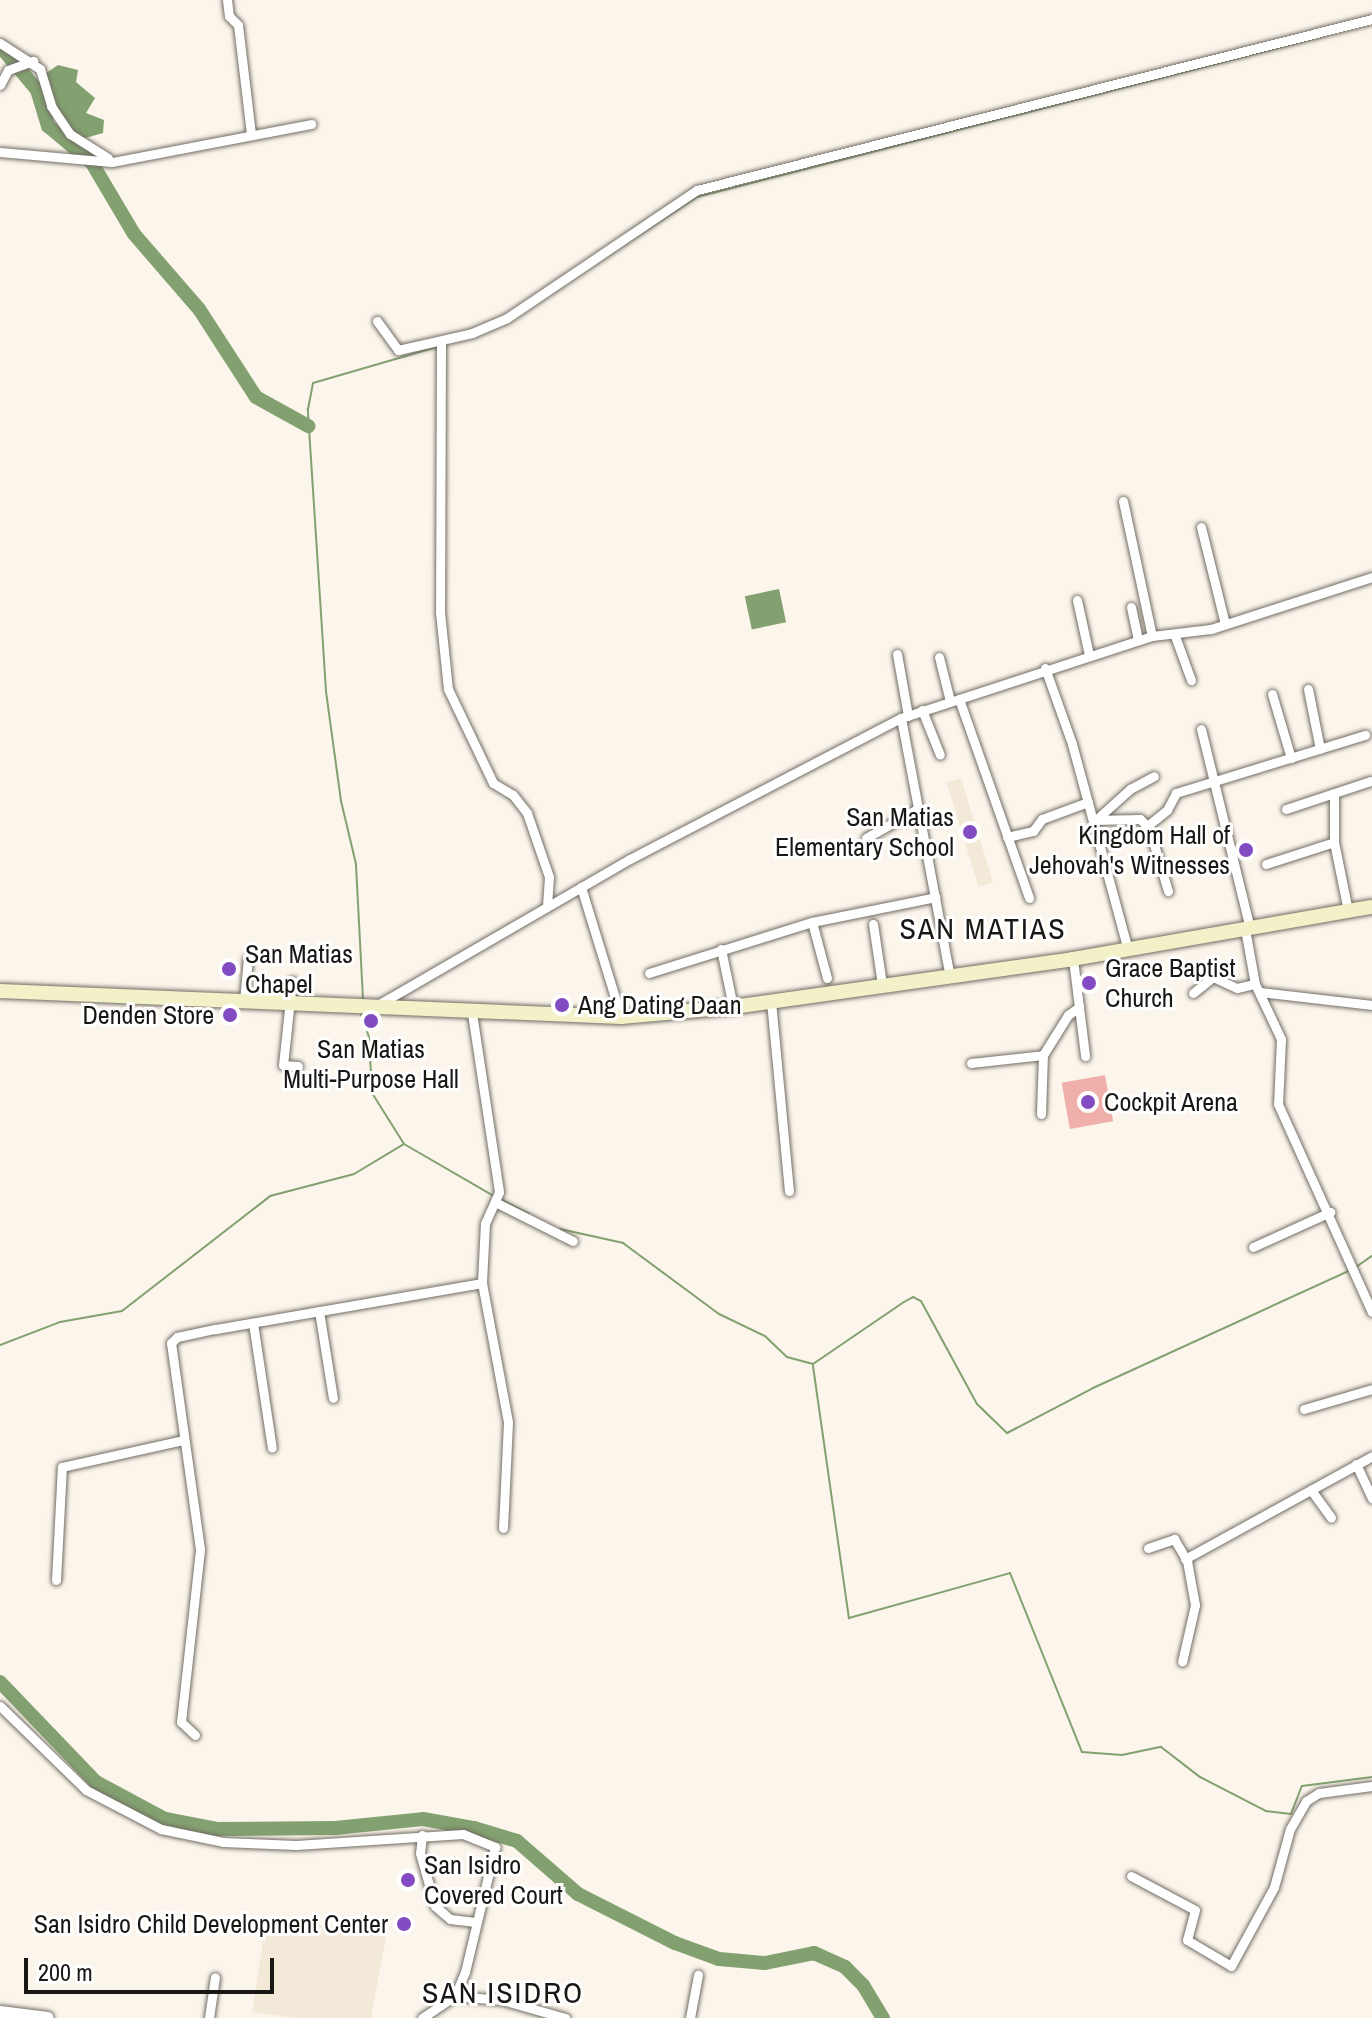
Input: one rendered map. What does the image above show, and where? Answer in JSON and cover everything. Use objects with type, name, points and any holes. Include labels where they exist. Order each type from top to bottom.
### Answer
[{"type":"main road","points":[[0,991],[621,1017],[733,1007],[949,973],[1073,959],[1372,907]]},
{"type":"street","points":[[227,0],[229,16],[238,25],[251,134]]},
{"type":"street","points":[[377,321],[398,350],[441,342],[507,318],[697,190],[1372,19]]},
{"type":"street","points":[[0,43],[14,55],[33,61],[62,126],[112,162],[311,124]]},
{"type":"street","points":[[0,85],[3,74],[33,61]]},
{"type":"street","points":[[0,152],[104,159]]},
{"type":"street","points":[[441,342],[440,612],[446,679],[493,783],[513,795],[527,813],[549,877],[547,905]]},
{"type":"street","points":[[1123,501],[1152,636]]},
{"type":"street","points":[[1201,527],[1225,624]]},
{"type":"street","points":[[367,1008],[786,774],[905,717],[1045,668],[1138,640],[1152,636],[1175,636],[1225,624],[1372,577]]},
{"type":"street","points":[[1077,600],[1089,655]]},
{"type":"street","points":[[1131,607],[1138,640]]},
{"type":"street","points":[[1175,636],[1191,680]]},
{"type":"street","points":[[897,654],[917,809],[949,973]]},
{"type":"street","points":[[939,657],[1029,898]]},
{"type":"street","points":[[1045,668],[1096,819],[1128,950]]},
{"type":"street","points":[[1308,689],[1320,749]]},
{"type":"street","points":[[1272,694],[1291,758]]},
{"type":"street","points":[[922,710],[940,755]]},
{"type":"street","points":[[1201,729],[1216,780],[1257,988],[1281,1039],[1278,1104],[1330,1212],[1372,1312]]},
{"type":"street","points":[[1146,827],[1167,810],[1176,793],[1365,735]]},
{"type":"street","points":[[1096,819],[1130,789],[1154,776]]},
{"type":"street","points":[[1286,809],[1370,781]]},
{"type":"street","points":[[1334,793],[1334,842],[1348,911]]},
{"type":"street","points":[[1007,837],[1033,831],[1042,819],[1088,802]]},
{"type":"street","points":[[866,838],[917,809]]},
{"type":"street","points":[[1096,819],[1133,816],[1146,827],[1168,891]]},
{"type":"street","points":[[1266,864],[1334,842]]},
{"type":"street","points":[[581,887],[621,1017]]},
{"type":"street","points":[[649,973],[812,922],[936,897]]},
{"type":"street","points":[[812,922],[827,978]]},
{"type":"street","points":[[873,924],[882,984]]},
{"type":"street","points":[[721,949],[733,1007]]},
{"type":"street","points":[[244,1001],[248,958]]},
{"type":"street","points":[[1073,959],[1085,1056]]},
{"type":"street","points":[[1193,993],[1213,977],[1237,988],[1257,988],[1372,1005]]},
{"type":"street","points":[[292,981],[283,1065],[298,1066]]},
{"type":"street","points":[[771,1001],[789,1191]]},
{"type":"street","points":[[1041,1114],[1043,1055],[1068,1015],[1079,1007]]},
{"type":"street","points":[[472,1013],[499,1192],[485,1223],[482,1283],[508,1422],[503,1528]]},
{"type":"street","points":[[971,1063],[1043,1055]]},
{"type":"street","points":[[495,1202],[573,1241]]},
{"type":"street","points":[[1253,1247],[1330,1212]]},
{"type":"street","points":[[195,1735],[181,1722],[200,1549],[171,1343],[177,1337],[482,1283]]},
{"type":"street","points":[[319,1311],[333,1398]]},
{"type":"street","points":[[253,1323],[272,1448]]},
{"type":"street","points":[[1304,1409],[1372,1389]]},
{"type":"street","points":[[56,1580],[62,1467],[184,1440]]},
{"type":"street","points":[[1185,1559],[1372,1456]]},
{"type":"street","points":[[1356,1464],[1372,1499]]},
{"type":"street","points":[[1311,1490],[1331,1518]]},
{"type":"street","points":[[1148,1548],[1174,1539],[1185,1559],[1195,1605],[1182,1662]]},
{"type":"street","points":[[0,1706],[86,1790],[161,1829],[223,1842],[296,1845],[463,1834],[495,1847],[465,1972],[455,1996],[422,2018]]},
{"type":"street","points":[[1131,1876],[1195,1910],[1187,1940],[1231,1966],[1274,1887],[1290,1829],[1306,1801],[1319,1793],[1372,1786]]},
{"type":"street","points":[[422,1835],[420,1853],[435,1906],[450,1919],[475,1922]]},
{"type":"street","points":[[690,2018],[698,1975]]},
{"type":"street","points":[[209,2018],[215,1977]]},
{"type":"street","points":[[455,1996],[502,2000],[565,2018]]},
{"type":"street","points":[[0,2012],[48,2018]]},
{"type":"shaded area","points":[[58,65],[78,70],[76,82],[95,98],[86,113],[104,120],[103,133],[82,139],[61,117],[46,73]]},
{"type":"shaded area","points":[[779,589],[786,622],[752,630],[745,596]]},
{"type":"shaded area","name":"San Matias Elementary School","points":[[961,778],[993,882],[979,887],[947,782]]},
{"type":"shaded area","name":"Cockpit Arena","points":[[1105,1075],[1113,1121],[1070,1129],[1062,1083]]},
{"type":"shaded area","points":[[267,1916],[386,1936],[371,2018],[295,2018],[252,2012]]},
{"type":"waterway","points":[[598,262],[697,197],[1324,36]]},
{"type":"waterway","points":[[0,46],[37,90],[48,126],[92,163],[134,234],[199,309],[256,397],[308,426]]},
{"type":"waterway","points":[[482,333],[495,328]]},
{"type":"waterway","points":[[363,999],[356,864],[341,801],[326,691],[308,409],[313,383],[437,347]]},
{"type":"waterway","points":[[361,1014],[369,1037],[372,1093],[404,1144]]},
{"type":"waterway","points":[[0,1345],[60,1322],[122,1311],[270,1196],[354,1174],[404,1144],[492,1195]]},
{"type":"waterway","points":[[502,1200],[529,1214]]},
{"type":"waterway","points":[[560,1229],[623,1243],[719,1314],[765,1336],[787,1357],[813,1364],[913,1297],[921,1301],[977,1404],[1007,1433],[1093,1388],[1351,1270]]},
{"type":"waterway","points":[[1356,1267],[1372,1256]]},
{"type":"waterway","points":[[813,1366],[849,1618],[1010,1573],[1082,1752],[1122,1755],[1161,1747],[1200,1777],[1266,1811],[1291,1814],[1302,1786],[1372,1777]]},
{"type":"waterway","points":[[0,1682],[96,1782],[165,1819],[218,1829],[335,1828],[423,1819],[474,1828],[517,1841],[578,1894],[675,1943],[719,1959],[765,1963],[814,1953],[845,1967],[863,1985],[883,2018]]},
{"type":"place","name":"San Matias Elementary School","points":[[970,832]]},
{"type":"place","name":"Kingdom Hall of Jehovah's Witnesses","points":[[1246,850]]},
{"type":"place","name":"San Matias Chapel","points":[[229,969]]},
{"type":"place","name":"Grace Baptist Church","points":[[1089,983]]},
{"type":"place","name":"Ang Dating Daan","points":[[562,1005]]},
{"type":"place","name":"Denden Store","points":[[230,1015]]},
{"type":"place","name":"San Matias Multi-Purpose Hall","points":[[371,1021]]},
{"type":"place","name":"Cockpit Arena","points":[[1088,1102]]},
{"type":"place","name":"San Isidro Covered Court","points":[[408,1880]]},
{"type":"place","name":"San Isidro Child Development Center","points":[[404,1924]]},
{"type":"district","name":"SAN MATIAS","points":[[983,928]]},
{"type":"district","name":"SAN ISIDRO","points":[[503,1992]]}]
